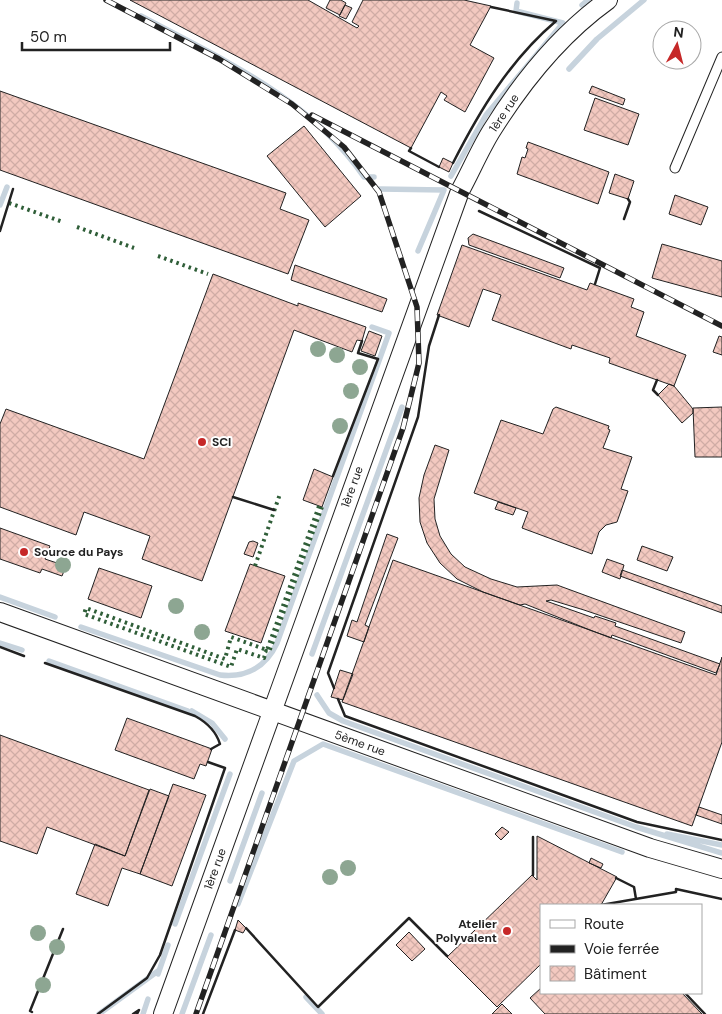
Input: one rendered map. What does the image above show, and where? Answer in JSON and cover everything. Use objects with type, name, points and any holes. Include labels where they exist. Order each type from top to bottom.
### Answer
[{"type":"street","name":"1ère rue","points":[[163,1014],[460,191],[492,130],[530,76],[583,18],[608,0]]},
{"type":"street","name":"5ème rue","points":[[0,612],[650,848],[722,869]]},
{"type":"lane","points":[[675,168],[722,57]]},
{"type":"building","points":[[130,0],[308,0],[357,28],[359,26],[352,22],[363,0],[464,0],[491,6],[470,45],[494,58],[465,112],[444,100],[447,96],[441,92],[411,148]]},
{"type":"building","points":[[330,0],[341,0],[346,3],[340,15],[326,8]]},
{"type":"building","points":[[345,5],[352,8],[346,19],[339,16]]},
{"type":"building","points":[[592,86],[625,99],[623,105],[589,93]]},
{"type":"building","points":[[0,91],[286,193],[280,209],[309,220],[288,274],[0,170]]},
{"type":"building","points":[[595,98],[639,114],[628,145],[584,130]]},
{"type":"building","points":[[304,126],[361,196],[325,227],[267,156]]},
{"type":"building","points":[[528,142],[609,172],[598,204],[517,174],[522,157],[525,158]]},
{"type":"building","points":[[443,158],[453,163],[449,172],[439,167]]},
{"type":"building","points":[[615,174],[634,181],[628,199],[609,193]]},
{"type":"building","points":[[675,195],[708,207],[701,225],[669,214]]},
{"type":"building","points":[[473,234],[564,268],[560,278],[469,245],[468,238]]},
{"type":"building","points":[[662,244],[722,261],[722,297],[652,278]]},
{"type":"building","points":[[462,245],[587,290],[590,283],[634,299],[631,307],[644,312],[636,336],[686,355],[674,386],[609,363],[610,358],[572,345],[571,349],[492,320],[501,295],[483,289],[469,327],[437,315]]},
{"type":"building","points":[[295,265],[387,299],[382,312],[291,280]]},
{"type":"building","name":"SCI","points":[[213,274],[298,306],[298,303],[366,327],[362,341],[357,340],[352,352],[294,330],[202,581],[142,559],[150,536],[84,512],[76,535],[0,507],[0,424],[6,409],[144,459]]},
{"type":"building","points":[[369,331],[382,336],[375,356],[361,351]]},
{"type":"building","points":[[719,336],[722,337],[722,355],[713,352]]},
{"type":"building","points":[[669,384],[674,386],[693,409],[693,413],[682,423],[658,395]]},
{"type":"building","points":[[556,407],[609,426],[608,429],[610,430],[603,448],[632,457],[621,489],[628,491],[617,522],[606,525],[599,532],[592,554],[522,528],[528,512],[474,493],[501,420],[543,434],[553,409]]},
{"type":"building","points":[[722,407],[722,457],[695,457],[693,408]]},
{"type":"building","points":[[435,445],[449,450],[434,499],[435,519],[440,536],[451,554],[465,567],[491,579],[517,587],[557,585],[685,632],[681,643],[584,610],[551,600],[546,601],[594,618],[595,616],[616,623],[615,626],[720,664],[716,673],[612,635],[611,638],[525,604],[520,605],[483,592],[457,579],[440,563],[427,543],[420,522],[419,498],[424,475]]},
{"type":"building","points":[[314,469],[333,477],[322,507],[303,500]]},
{"type":"building","points":[[498,502],[516,508],[513,515],[495,509]]},
{"type":"building","name":"Source du Pays","points":[[0,528],[50,546],[45,559],[66,566],[62,576],[42,569],[40,573],[0,559]]},
{"type":"building","points":[[387,534],[398,538],[365,625],[369,627],[364,642],[347,636],[352,620],[357,622]]},
{"type":"building","points":[[249,542],[258,543],[253,557],[244,554]]},
{"type":"building","points":[[642,546],[673,557],[667,571],[637,560]]},
{"type":"building","points":[[607,559],[624,565],[620,579],[602,572]]},
{"type":"building","points":[[393,560],[716,675],[722,657],[722,742],[692,826],[342,702]]},
{"type":"building","points":[[250,564],[285,576],[261,643],[225,631]]},
{"type":"building","points":[[99,568],[152,586],[141,618],[88,599]]},
{"type":"building","points":[[622,570],[722,606],[722,613],[620,576]]},
{"type":"building","points":[[340,670],[353,674],[343,700],[331,697]]},
{"type":"building","points":[[127,718],[212,749],[206,766],[200,764],[194,779],[115,750]]},
{"type":"building","points":[[0,735],[149,790],[125,856],[47,827],[37,854],[0,841]]},
{"type":"building","points":[[173,784],[206,795],[172,886],[140,874]]},
{"type":"building","points":[[150,789],[169,796],[140,874],[122,868],[108,906],[76,894],[95,844],[125,856]]},
{"type":"building","points":[[699,807],[722,815],[722,824],[696,815]]},
{"type":"building","points":[[502,827],[509,832],[501,840],[495,834]]},
{"type":"building","name":"Atelier Polyvalent","points":[[537,836],[617,877],[602,904],[540,904],[540,965],[497,1007],[447,957],[532,875],[537,880]]},
{"type":"building","points":[[591,858],[603,864],[601,868],[589,863]]},
{"type":"building","points":[[238,920],[246,928],[243,933],[235,930]]},
{"type":"building","points":[[409,932],[425,949],[412,961],[396,945]]},
{"type":"building","points":[[540,989],[540,994],[683,994],[702,1014],[545,1014],[530,998]]},
{"type":"building","points":[[502,1004],[512,1014],[492,1014]]},
{"type":"waterway","points":[[582,5],[588,0]]},
{"type":"waterway","points":[[569,69],[597,39],[644,0]]},
{"type":"waterway","points":[[451,176],[486,115],[563,23],[516,11],[517,3]]},
{"type":"waterway","points":[[141,16],[263,83],[318,125],[342,149],[364,177],[374,177]]},
{"type":"waterway","points":[[0,205],[7,187]]},
{"type":"waterway","points":[[380,189],[444,190],[418,251]]},
{"type":"waterway","points":[[81,627],[220,675],[247,673],[267,659],[277,643],[389,333],[372,327]]},
{"type":"waterway","points":[[312,654],[402,407]]},
{"type":"waterway","points":[[0,597],[55,617]]},
{"type":"waterway","points":[[0,643],[22,650]]},
{"type":"waterway","points":[[49,661],[188,711]]},
{"type":"waterway","points":[[317,695],[329,713],[343,721],[636,827],[722,853]]},
{"type":"waterway","points":[[192,711],[212,723],[225,739]]},
{"type":"waterway","points":[[238,904],[294,761],[323,744],[622,852]]},
{"type":"waterway","points":[[175,924],[230,774]]},
{"type":"waterway","points":[[230,881],[262,793]]},
{"type":"waterway","points":[[667,834],[722,845]]},
{"type":"waterway","points":[[182,1014],[211,935]]},
{"type":"waterway","points":[[158,974],[168,945]]},
{"type":"waterway","points":[[99,1014],[158,971]]},
{"type":"waterway","points":[[306,997],[322,1014]]},
{"type":"waterway","points":[[143,1014],[148,999]]},
{"type":"railway","points":[[106,0],[219,59],[292,104],[344,147],[379,192],[417,307],[419,363],[403,428],[196,1014]]},
{"type":"railway","points":[[312,115],[722,326]]},
{"type":"hedge","points":[[9,203],[63,222]]},
{"type":"hedge","points":[[77,227],[134,248]]},
{"type":"hedge","points":[[158,256],[208,274]]},
{"type":"hedge","points":[[255,566],[280,494]]},
{"type":"hedge","points":[[319,506],[267,650],[231,637],[225,659],[86,608],[84,614],[231,667],[237,649],[264,658],[266,651],[269,652],[322,507]]},
{"type":"wall","points":[[453,163],[485,105],[510,69],[539,36],[556,21],[491,7]]},
{"type":"wall","points":[[411,148],[409,151],[439,167]]},
{"type":"wall","points":[[0,231],[13,189]]},
{"type":"wall","points":[[624,219],[630,202],[628,199]]},
{"type":"wall","points":[[479,211],[600,268],[595,284]]},
{"type":"wall","points":[[334,688],[328,673],[418,417],[429,346],[439,315]]},
{"type":"wall","points":[[333,476],[378,359],[358,353],[362,341]]},
{"type":"wall","points":[[657,380],[653,390],[658,395]]},
{"type":"wall","points":[[233,497],[274,510]]},
{"type":"wall","points":[[0,647],[24,656]]},
{"type":"wall","points":[[45,663],[195,716],[210,727],[218,739],[220,744],[211,749]]},
{"type":"wall","points":[[338,699],[345,716],[637,822],[722,840]]},
{"type":"wall","points":[[98,1014],[147,978],[160,955],[225,768],[208,762]]},
{"type":"wall","points":[[533,837],[533,875]]},
{"type":"wall","points":[[616,878],[634,887],[636,899]]},
{"type":"wall","points":[[607,904],[676,892],[676,889],[722,899]]},
{"type":"wall","points":[[246,928],[318,1007],[409,918],[447,956]]},
{"type":"wall","points":[[32,1012],[30,1011],[63,929]]},
{"type":"wall","points":[[203,1014],[235,930]]},
{"type":"wall","points":[[686,994],[705,1014]]},
{"type":"wall","points":[[133,1014],[139,1010],[137,1014]]},
{"type":"place","name":"SCI","points":[[202,442]]},
{"type":"place","name":"Source du Pays","points":[[24,552]]},
{"type":"place","name":"Atelier Polyvalent","points":[[507,931]]}]
